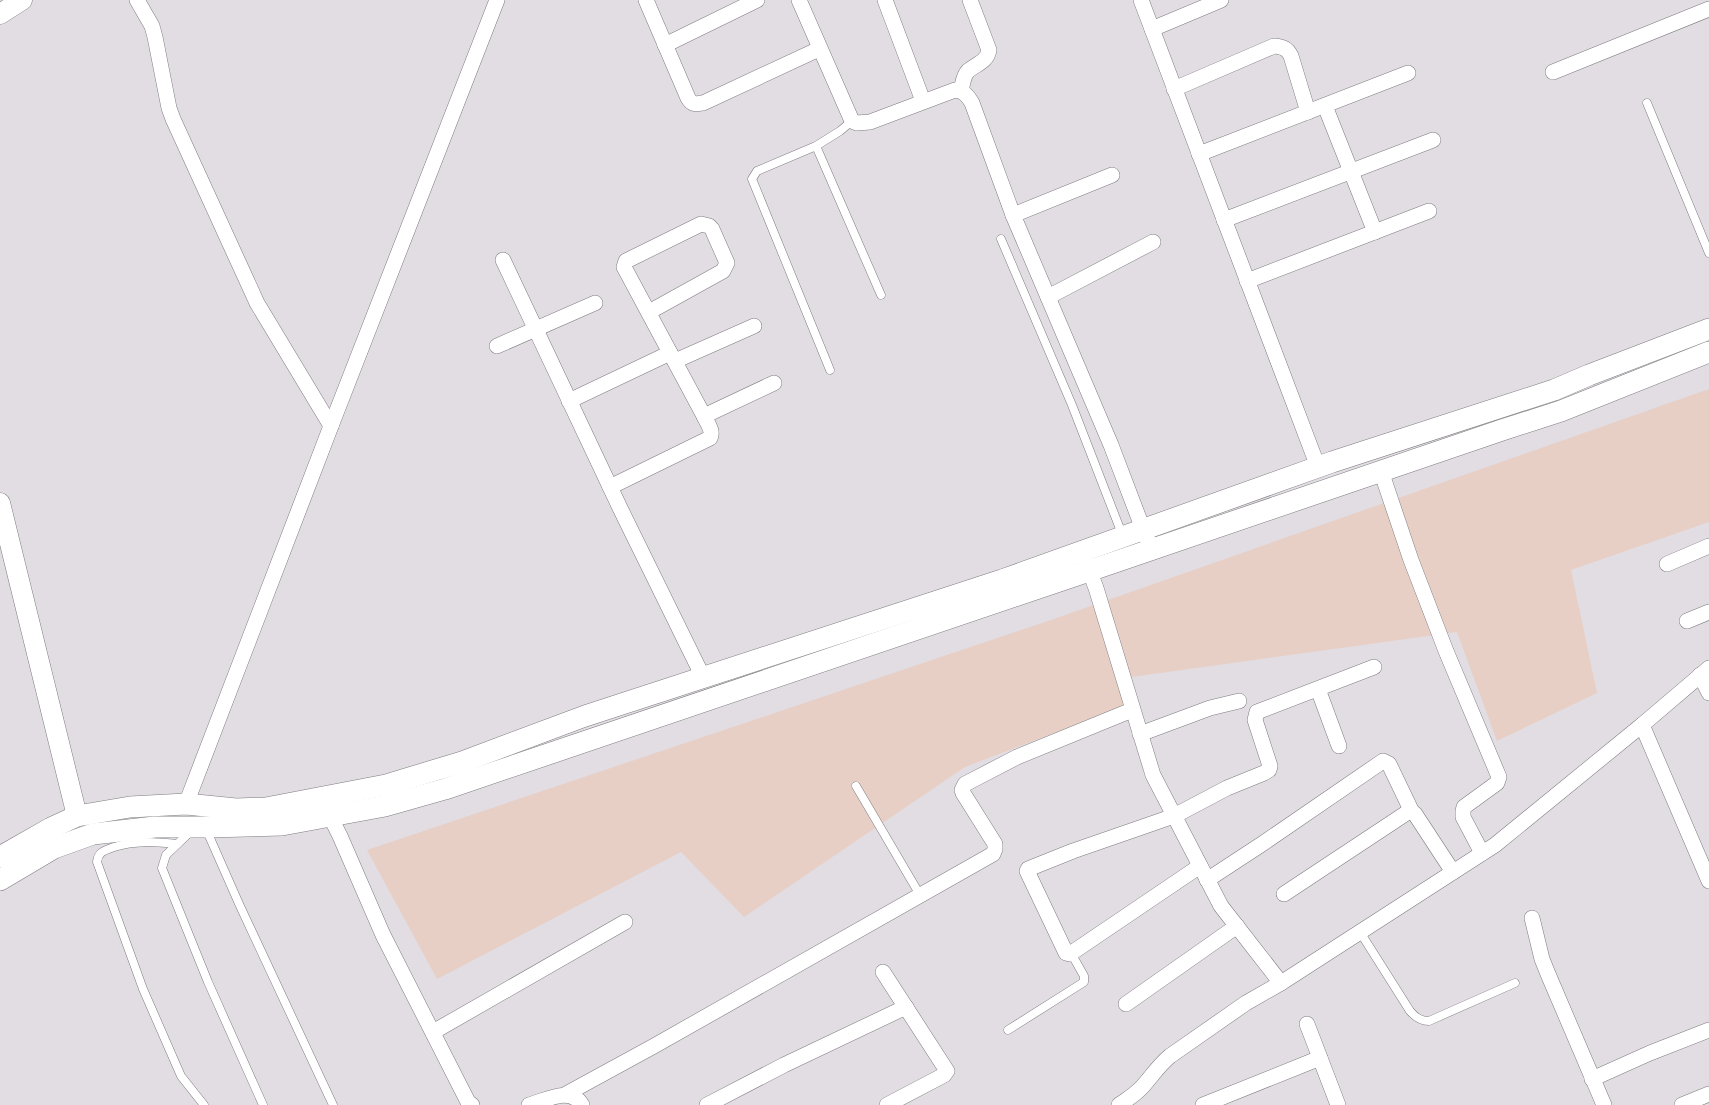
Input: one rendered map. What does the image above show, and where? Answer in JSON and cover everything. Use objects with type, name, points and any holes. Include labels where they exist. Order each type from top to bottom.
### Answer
[{"type":"main road","points":[[0,857],[77,816],[130,807],[186,804],[236,809],[266,808],[386,785],[462,762],[585,716],[1002,580],[1318,467],[1554,390],[1709,329]]},
{"type":"main road","points":[[0,880],[54,848],[93,834],[159,827],[282,825],[385,806],[445,789],[1502,429],[1561,411],[1709,352]]},
{"type":"street","points":[[0,14],[22,0]]},
{"type":"street","points":[[137,0],[152,26],[169,108],[202,185],[257,303],[331,426]]},
{"type":"street","points":[[186,804],[497,0]]},
{"type":"street","points":[[646,0],[688,98],[695,104],[703,103],[819,49]]},
{"type":"street","points":[[665,45],[757,0]]},
{"type":"street","points":[[799,0],[852,121],[870,122],[951,91],[961,90],[967,94],[1013,215],[1112,445],[1133,533],[1152,550]]},
{"type":"street","points":[[885,0],[923,101]]},
{"type":"street","points":[[961,90],[966,74],[986,59],[989,50],[970,0]]},
{"type":"street","points":[[1141,0],[1318,467]]},
{"type":"street","points":[[1152,30],[1221,0]]},
{"type":"street","points":[[1553,72],[1709,9]]},
{"type":"street","points":[[1174,89],[1274,46],[1281,47],[1291,56],[1308,112]]},
{"type":"street","points":[[1199,154],[1408,73]]},
{"type":"street","points":[[1325,106],[1375,232]]},
{"type":"street","points":[[1224,220],[1433,140]]},
{"type":"street","points":[[1013,215],[1112,176]]},
{"type":"street","points":[[1247,281],[1429,211]]},
{"type":"street","points":[[610,487],[710,438],[711,432],[704,416],[624,267],[626,261],[701,224],[709,226],[727,264],[726,267],[723,271],[649,312]]},
{"type":"street","points":[[1048,297],[1153,242]]},
{"type":"street","points":[[503,260],[703,677]]},
{"type":"street","points":[[497,346],[596,303]]},
{"type":"street","points":[[569,401],[754,326]]},
{"type":"street","points":[[704,416],[774,383]]},
{"type":"street","points":[[1554,390],[1561,411]]},
{"type":"street","points":[[1381,471],[1411,560],[1446,651],[1499,777],[1497,783],[1464,807],[1463,811],[1463,817],[1482,853]]},
{"type":"street","points":[[0,503],[3,526],[77,816]]},
{"type":"street","points":[[1667,564],[1709,546]]},
{"type":"street","points":[[1083,551],[1153,775],[1221,906],[1281,983]]},
{"type":"street","points":[[1687,621],[1709,612]]},
{"type":"street","points":[[1374,667],[1257,712],[1255,720],[1270,766],[1269,770],[1174,816],[1073,851],[1028,869],[1027,873],[1066,953],[1071,953],[1114,923],[1262,844],[1383,760],[1389,764],[1412,812],[1453,872]]},
{"type":"street","points":[[1705,671],[1709,693]]},
{"type":"street","points":[[1119,1105],[1138,1091],[1158,1066],[1170,1056],[1246,1003],[1281,983],[1495,845],[1705,671]]},
{"type":"street","points":[[1318,689],[1339,746]]},
{"type":"street","points":[[639,698],[648,721]]},
{"type":"street","points":[[1140,734],[1210,708],[1239,701]]},
{"type":"street","points":[[529,1105],[566,1095],[993,854],[995,844],[963,793],[965,784],[1017,757],[1132,710]]},
{"type":"street","points":[[1642,725],[1709,881]]},
{"type":"street","points":[[157,806],[159,827]]},
{"type":"street","points":[[1284,894],[1408,812],[1412,812]]},
{"type":"street","points":[[330,816],[383,935],[468,1102],[472,1105]]},
{"type":"street","points":[[1532,918],[1545,966],[1604,1105]]},
{"type":"street","points":[[433,1032],[625,922]]},
{"type":"street","points":[[1126,1004],[1237,926]]},
{"type":"street","points":[[883,972],[947,1071],[944,1075],[887,1105]]},
{"type":"street","points":[[707,1105],[784,1065],[906,1007]]},
{"type":"street","points":[[1307,1024],[1338,1105]]},
{"type":"street","points":[[1592,1079],[1709,1030]]},
{"type":"street","points":[[1203,1105],[1320,1058]]},
{"type":"street","points":[[1682,1105],[1709,1094]]},
{"type":"street","points":[[566,1095],[573,1096],[582,1105]]},
{"type":"lane","points":[[1647,103],[1709,253]]},
{"type":"lane","points":[[830,370],[752,179],[756,171],[816,146],[852,121]]},
{"type":"lane","points":[[816,146],[881,295]]},
{"type":"lane","points":[[1001,239],[1072,405],[1133,533]]},
{"type":"lane","points":[[856,786],[921,895]]},
{"type":"lane","points":[[263,1105],[208,982],[162,868],[166,855],[201,827],[333,1105]]},
{"type":"lane","points":[[177,844],[129,843],[102,851],[97,862],[144,989],[181,1076],[204,1105]]},
{"type":"lane","points":[[1360,932],[1410,1011],[1416,1018],[1425,1021],[1515,983]]},
{"type":"lane","points":[[1008,1030],[1084,982],[1084,975],[1071,953]]},
{"type":"shaded area","points":[[1709,389],[1709,522],[1571,570],[1597,693],[1497,741],[1457,632],[1117,679],[1128,705],[965,767],[744,917],[681,852],[437,979],[367,850],[1048,621]]}]
